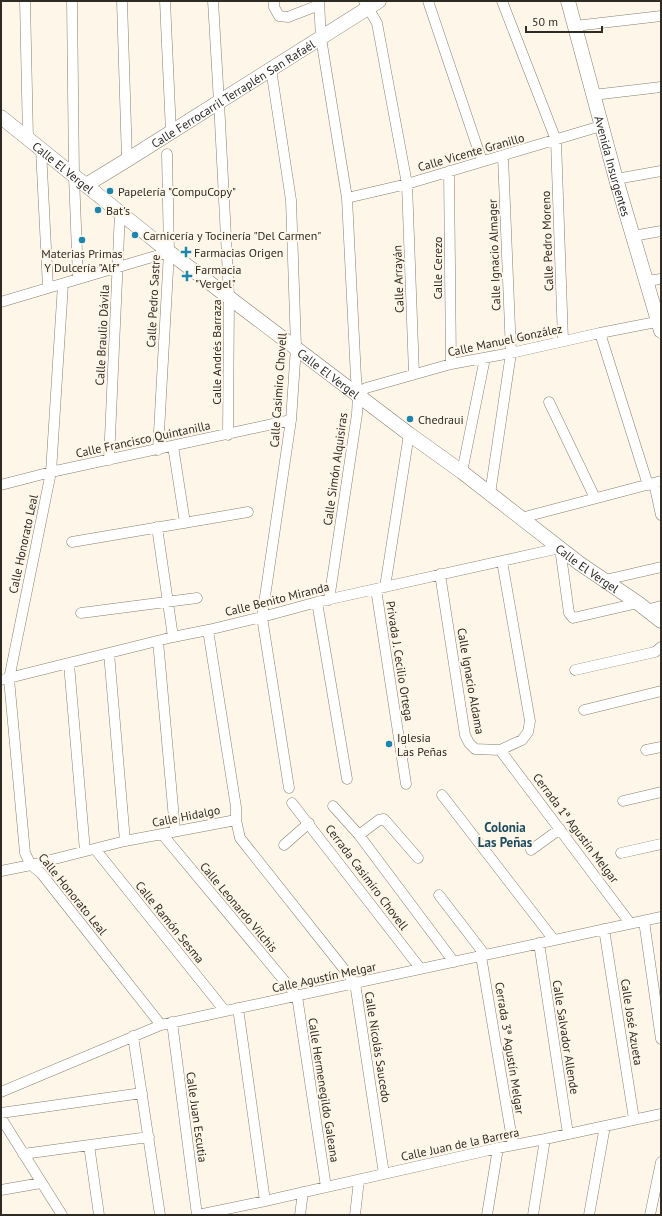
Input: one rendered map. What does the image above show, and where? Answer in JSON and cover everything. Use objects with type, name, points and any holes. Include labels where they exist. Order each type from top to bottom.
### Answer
[{"type":"street","points":[[25,1],[28,138]]},
{"type":"street","points":[[72,1],[74,176],[78,278]]},
{"type":"street","points":[[122,1],[127,160]]},
{"type":"street","points":[[165,1],[171,132]]},
{"type":"street","name":"Calle Andrés Barraza","points":[[213,1],[220,102],[229,296],[228,434]]},
{"type":"street","points":[[274,1],[274,8],[279,16],[288,17],[319,3]]},
{"type":"street","points":[[428,1],[482,161]]},
{"type":"street","name":"Calle Pedro Moreno","points":[[502,1],[556,140],[563,341]]},
{"type":"street","name":"Avenida Insurgentes","points":[[568,1],[616,179],[660,325]]},
{"type":"street","name":"Calle Simón Alquisiras","points":[[319,3],[321,38],[347,198],[358,395],[357,414],[329,600]]},
{"type":"street","name":"Calle Ferrocarril Terraplén San Rafaél","points":[[86,184],[127,160],[321,38],[370,3]]},
{"type":"street","name":"Calle Arrayán","points":[[370,3],[376,23],[407,184],[414,374]]},
{"type":"street","points":[[575,26],[661,16]]},
{"type":"street","name":"Calle Casimiro Chovell","points":[[262,617],[291,420],[296,347],[291,200],[271,69]]},
{"type":"street","points":[[594,95],[661,87]]},
{"type":"street","name":"Calle El Vergel","points":[[1,117],[169,252],[409,434],[462,472],[520,518],[661,621]]},
{"type":"street","name":"Calle Vicente Granillo","points":[[347,198],[407,184],[601,126]]},
{"type":"street","points":[[41,149],[48,288]]},
{"type":"street","name":"Calle Pedro Sastre","points":[[158,450],[169,252],[167,154]]},
{"type":"street","name":"Calle Ignacio Almager","points":[[490,494],[510,353],[502,156]]},
{"type":"street","name":"Calle Cerezo","points":[[449,171],[451,364]]},
{"type":"street","points":[[616,179],[661,171]]},
{"type":"street","name":"Calle Braulio Dávila","points":[[109,460],[120,212]]},
{"type":"street","points":[[633,236],[661,231]]},
{"type":"street","points":[[1,302],[169,252]]},
{"type":"street","points":[[646,281],[661,279]]},
{"type":"street","name":"Calle Honorato Leal","points":[[63,284],[51,472],[5,680],[26,853],[31,865],[41,873],[161,1025]]},
{"type":"street","name":"Calle Manuel González","points":[[358,395],[366,388],[451,364],[510,353],[600,333],[660,325]]},
{"type":"street","points":[[600,333],[654,483],[661,515]]},
{"type":"street","points":[[462,472],[485,358]]},
{"type":"street","points":[[549,402],[595,498]]},
{"type":"street","name":"Calle Francisco Quintanilla","points":[[1,485],[51,472],[291,420]]},
{"type":"street","name":"Privada J. Cecilio Ortega","points":[[406,784],[380,588],[409,434]]},
{"type":"street","points":[[173,446],[185,523]]},
{"type":"street","points":[[520,518],[654,483]]},
{"type":"street","points":[[72,542],[248,512]]},
{"type":"street","points":[[157,527],[173,637]]},
{"type":"street","points":[[560,548],[569,613],[573,618],[642,607],[661,606]]},
{"type":"street","name":"Calle Benito Miranda","points":[[5,680],[173,637],[262,617],[317,602],[560,548]]},
{"type":"street","name":"Calle Ignacio Aldama","points":[[440,574],[465,735],[469,743],[475,749],[500,750],[522,740],[528,732],[530,721],[502,561]]},
{"type":"street","points":[[605,580],[661,567]]},
{"type":"street","points":[[82,613],[198,598]]},
{"type":"street","points":[[317,602],[347,779]]},
{"type":"street","points":[[262,617],[289,788]]},
{"type":"street","name":"Calle Hidalgo","points":[[1,871],[175,830],[236,820],[236,807],[208,630]]},
{"type":"street","points":[[158,641],[175,830]]},
{"type":"street","points":[[575,670],[655,652],[661,647]]},
{"type":"street","points":[[109,653],[125,841]]},
{"type":"street","points":[[69,664],[90,850]]},
{"type":"street","points":[[584,710],[661,691]]},
{"type":"street","points":[[646,750],[661,746]]},
{"type":"street","name":"Cerrada 1ª Agustín Melgar","points":[[500,750],[630,923]]},
{"type":"street","points":[[623,801],[661,792]]},
{"type":"street","points":[[442,795],[554,940]]},
{"type":"street","name":"Cerrada Casimiro Chovell","points":[[292,803],[420,968]]},
{"type":"street","points":[[333,806],[358,835],[454,962]]},
{"type":"street","points":[[358,835],[378,820],[384,819],[418,858]]},
{"type":"street","name":"Calle Nicolás Saucedo","points":[[236,820],[240,838],[355,983],[384,1174]]},
{"type":"street","points":[[284,845],[309,823]]},
{"type":"street","points":[[531,850],[560,829]]},
{"type":"street","name":"Calle Leonardo Vilchis","points":[[162,834],[296,996]]},
{"type":"street","points":[[621,853],[661,844]]},
{"type":"street","name":"Calle Ramón Sesma","points":[[90,850],[225,1011]]},
{"type":"street","name":"Cerrada 3ª Agustín Melgar","points":[[439,895],[483,955],[513,1145]]},
{"type":"street","name":"Calle Agustín Melgar","points":[[1,1092],[133,1036],[172,1022],[661,917]]},
{"type":"street","points":[[644,920],[661,1039]]},
{"type":"street","name":"Calle José Azueta","points":[[604,929],[634,1119]]},
{"type":"street","name":"Calle Salvador Allende","points":[[539,943],[568,1134]]},
{"type":"street","name":"Calle Hermenegildo Galeana","points":[[296,996],[326,1187]]},
{"type":"street","points":[[238,1008],[265,1201]]},
{"type":"street","name":"Calle Juan Escutia","points":[[172,1022],[198,1215]]},
{"type":"street","points":[[133,1036],[160,1215]]},
{"type":"street","points":[[1,1113],[142,1093]]},
{"type":"street","name":"Calle Juan de la Barrera","points":[[198,1215],[498,1148],[661,1114]]},
{"type":"street","points":[[1,1118],[5,1132],[23,1154],[62,1215]]},
{"type":"street","points":[[588,1215],[605,1126]]},
{"type":"street","points":[[23,1154],[148,1137]]},
{"type":"street","points":[[533,1215],[545,1139]]},
{"type":"street","points":[[89,1145],[99,1215]]},
{"type":"street","points":[[487,1215],[498,1148]]},
{"type":"street","points":[[650,1215],[661,1162]]},
{"type":"street","points":[[355,1215],[359,1180]]},
{"type":"street","points":[[1,1190],[41,1183]]},
{"type":"street","points":[[300,1215],[303,1192]]},
{"type":"place","name":"Papelería \"CompuCopy\"","points":[[110,191]]},
{"type":"place","name":"Bat's","points":[[98,210]]},
{"type":"place","name":"Carnicería y Tocinería \"Del Carmen\"","points":[[135,235]]},
{"type":"place","name":"Materias Primas Y Dulcería \"Alf\"","points":[[82,240]]},
{"type":"place","name":"Farmacias Origen","points":[[186,252]]},
{"type":"place","name":"Farmacia \"Vergel\"","points":[[187,276]]},
{"type":"place","name":"Chedraui","points":[[410,419]]},
{"type":"place","name":"Iglesia Las Peñas","points":[[389,744]]},
{"type":"district","name":"Colonia Las Peñas","points":[[505,834]]}]
